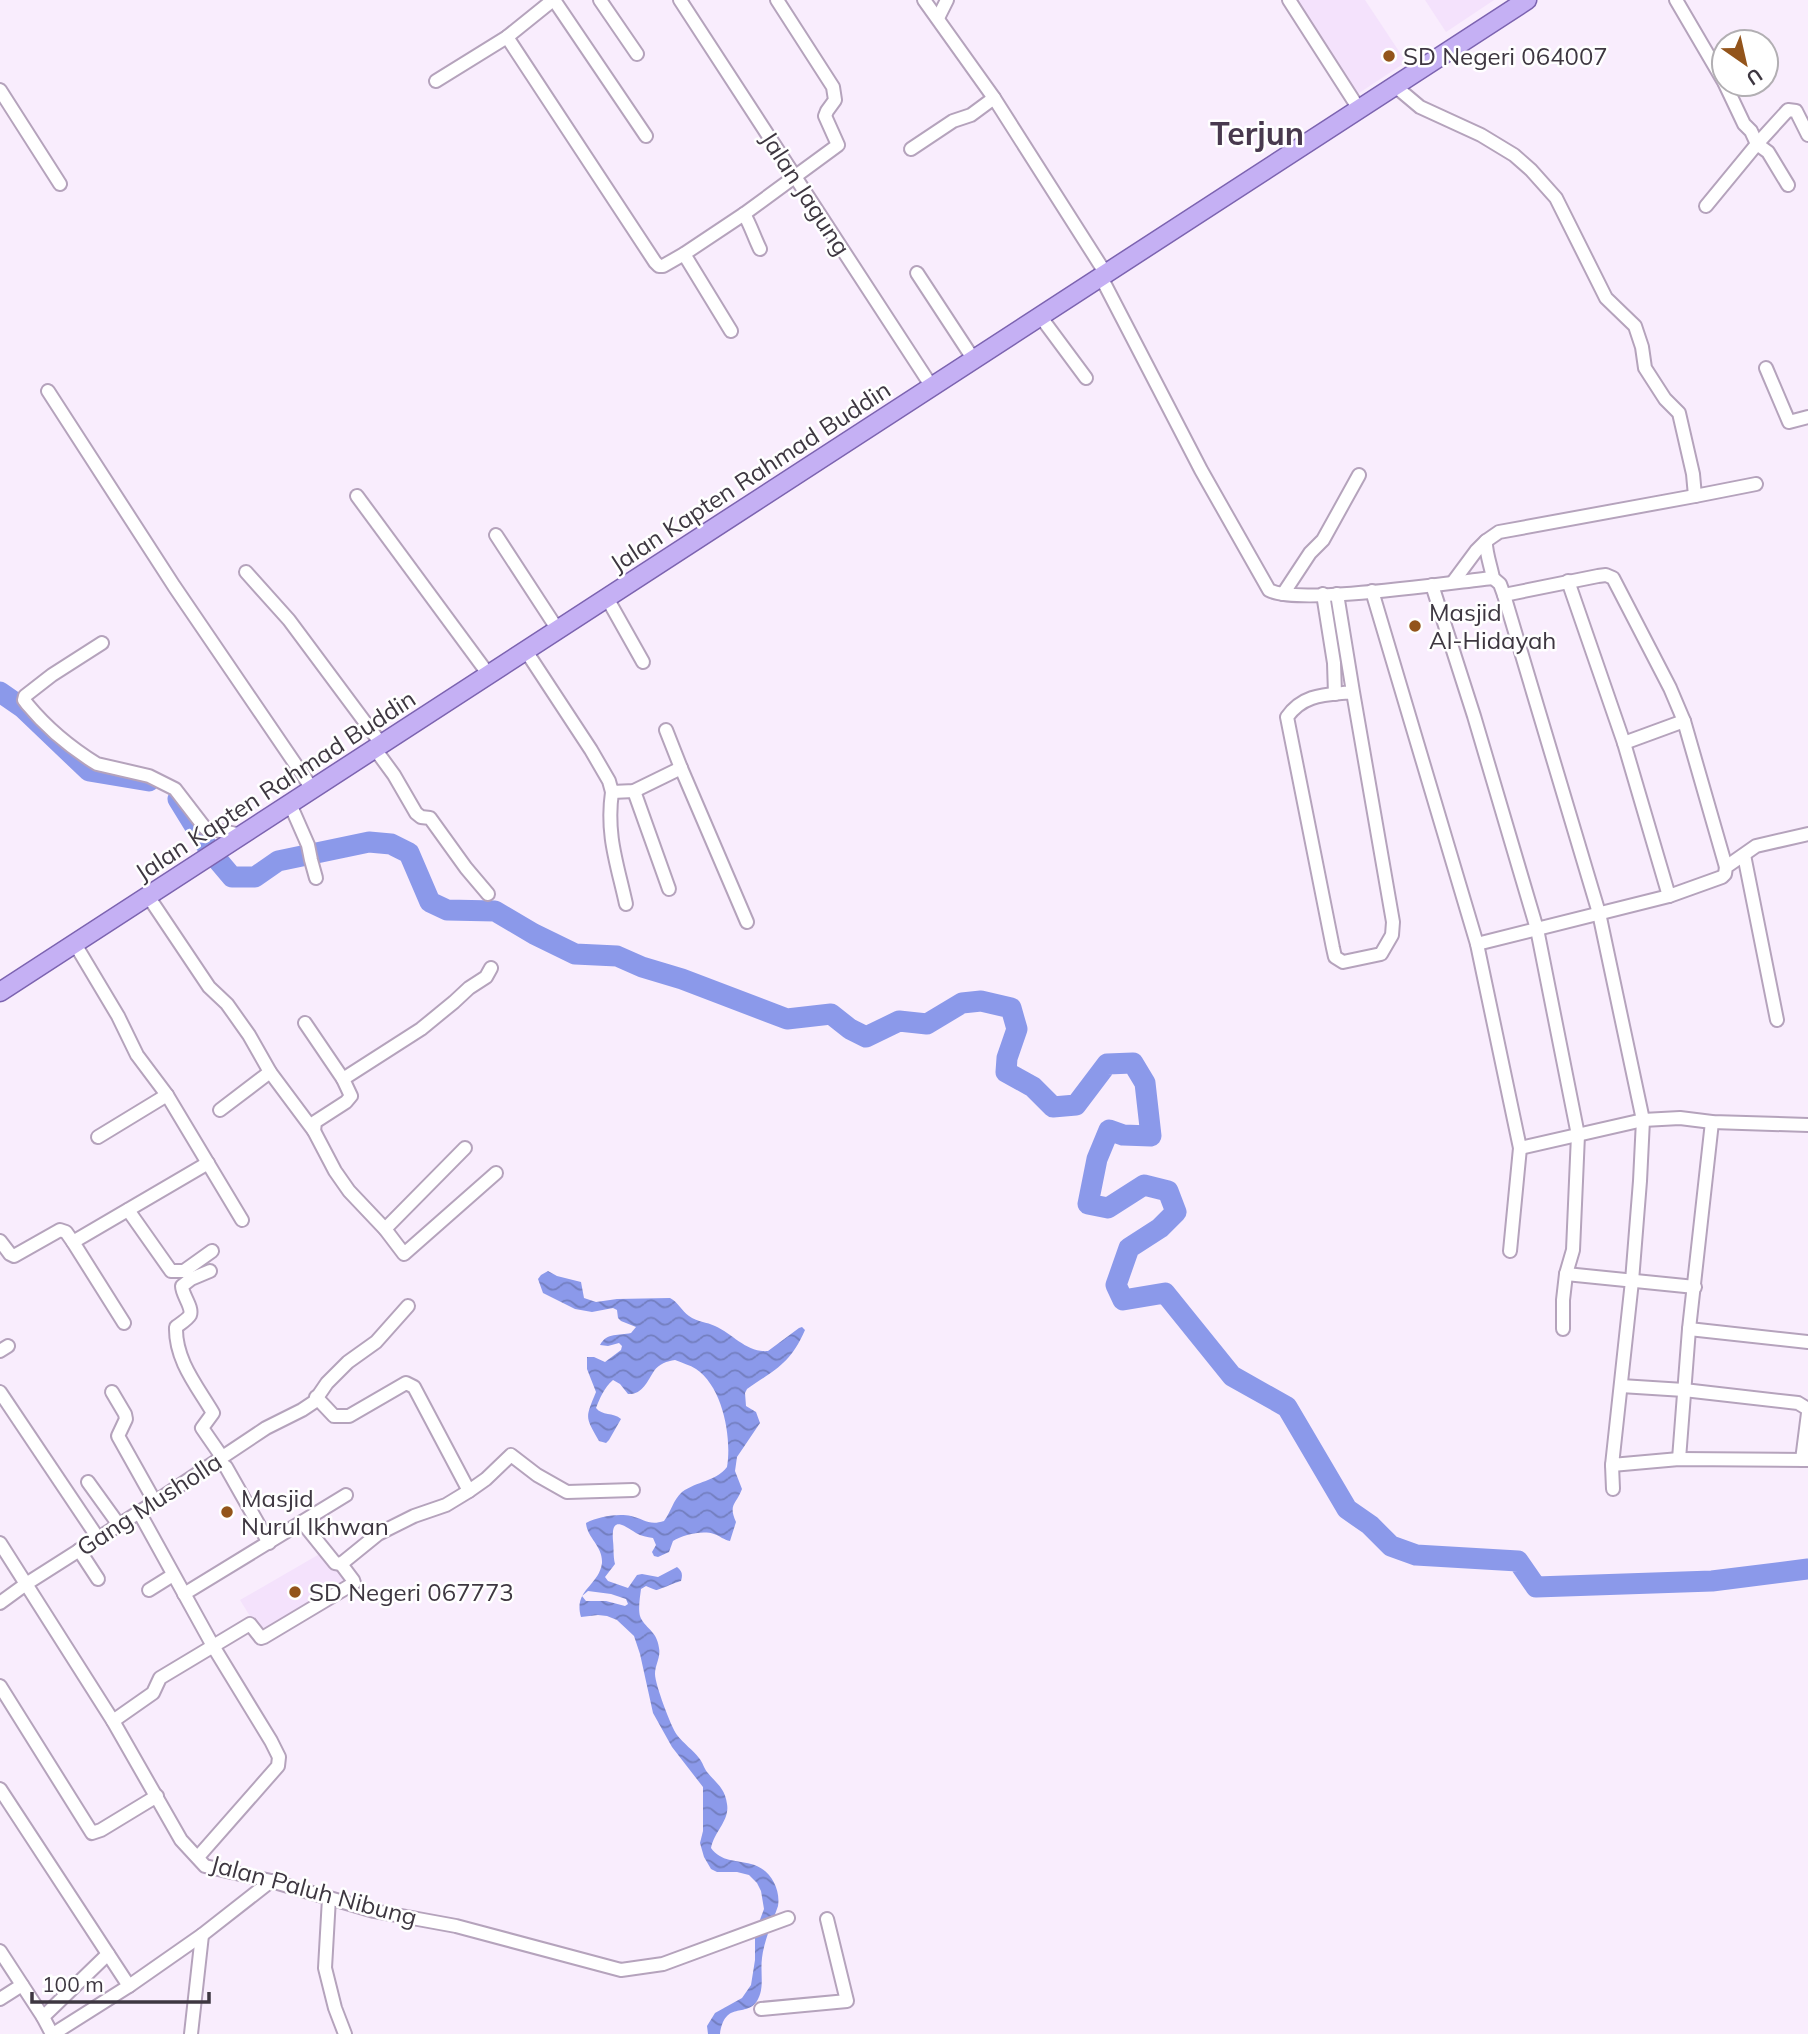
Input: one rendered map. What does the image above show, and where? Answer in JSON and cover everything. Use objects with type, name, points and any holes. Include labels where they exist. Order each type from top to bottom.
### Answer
[{"type":"main road","name":"Jalan Kapten Rahmad Buddin","points":[[0,992],[1527,0]]},
{"type":"street","points":[[436,81],[507,37],[554,0],[646,136]]},
{"type":"street","points":[[600,0],[637,54]]},
{"type":"street","name":"Jalan Jagung","points":[[680,0],[932,387]]},
{"type":"street","points":[[507,37],[655,262],[663,266],[744,214],[838,145],[825,116],[835,97],[833,87],[777,0]]},
{"type":"street","points":[[924,0],[994,98],[1104,275],[1201,470],[1264,584],[1275,593],[1337,594],[1493,578]]},
{"type":"street","points":[[937,18],[947,0]]},
{"type":"street","points":[[1289,0],[1359,109]]},
{"type":"street","points":[[1676,0],[1710,59]]},
{"type":"street","points":[[1395,86],[1420,107],[1481,135],[1514,155],[1556,198],[1606,298],[1635,326],[1646,368],[1665,399],[1679,413],[1693,474],[1695,496]]},
{"type":"street","points":[[0,90],[60,184]]},
{"type":"street","points":[[911,149],[953,121],[971,115],[994,98]]},
{"type":"street","points":[[1731,98],[1757,144],[1768,152],[1788,185]]},
{"type":"street","points":[[1706,206],[1788,110],[1796,111],[1808,135]]},
{"type":"street","points":[[744,214],[761,249]]},
{"type":"street","points":[[684,254],[731,331]]},
{"type":"street","points":[[918,273],[974,360]]},
{"type":"street","points":[[1040,316],[1086,378]]},
{"type":"street","points":[[1766,368],[1789,422],[1808,417]]},
{"type":"street","points":[[48,391],[174,586],[313,790]]},
{"type":"street","points":[[1283,594],[1310,553],[1322,540],[1359,475]]},
{"type":"street","points":[[1453,582],[1469,559],[1499,532],[1756,484]]},
{"type":"street","points":[[357,496],[489,675]]},
{"type":"street","points":[[496,535],[558,631]]},
{"type":"street","points":[[1486,541],[1485,549],[1490,558],[1493,578],[1500,584],[1504,595],[1599,912],[1643,1121],[1632,1281],[1612,1465],[1613,1489]]},
{"type":"street","points":[[246,572],[289,620],[378,747],[416,813],[430,818],[488,894]]},
{"type":"street","points":[[1477,944],[1669,896],[1726,874],[1684,721],[1613,578],[1606,575],[1504,595]]},
{"type":"street","points":[[1568,581],[1624,744],[1669,896]]},
{"type":"street","points":[[1432,585],[1474,716],[1536,929],[1578,1135],[1573,1250],[1566,1274],[1563,1329]]},
{"type":"street","points":[[1372,591],[1477,944],[1521,1148],[1510,1251]]},
{"type":"street","points":[[1324,594],[1340,662],[1353,692],[1393,922],[1392,935],[1381,954],[1343,962],[1335,957],[1287,717],[1311,697],[1353,692]]},
{"type":"street","points":[[1335,694],[1340,662],[1337,594]]},
{"type":"street","points":[[607,598],[643,662]]},
{"type":"street","points":[[102,643],[62,668],[25,696],[24,700],[70,746],[97,764],[158,780],[177,791],[205,828],[242,835]]},
{"type":"street","points":[[526,651],[609,781],[612,792],[610,833],[626,904]]},
{"type":"street","points":[[1624,744],[1684,721]]},
{"type":"street","points":[[666,730],[747,922]]},
{"type":"street","points":[[612,792],[634,790],[681,768]]},
{"type":"street","points":[[634,790],[669,890]]},
{"type":"street","points":[[290,804],[308,845],[316,878]]},
{"type":"street","points":[[1726,867],[1756,846],[1808,834]]},
{"type":"street","points":[[1744,855],[1777,1020]]},
{"type":"street","points":[[148,896],[209,987],[227,1004],[242,1025],[271,1072],[314,1131],[349,1191],[385,1229],[404,1254],[496,1173]]},
{"type":"street","points":[[75,944],[118,1016],[137,1055],[166,1095],[242,1220]]},
{"type":"street","points":[[343,1079],[421,1029],[486,976],[491,968]]},
{"type":"street","points":[[305,1023],[343,1079],[351,1096],[315,1122],[314,1131]]},
{"type":"street","points":[[220,1110],[271,1072]]},
{"type":"street","points":[[98,1137],[166,1095]]},
{"type":"street","points":[[1521,1148],[1643,1121],[1680,1118],[1712,1122],[1808,1125]]},
{"type":"street","points":[[1679,1459],[1689,1329],[1712,1122]]},
{"type":"street","points":[[385,1229],[465,1148]]},
{"type":"street","points":[[73,1242],[208,1163]]},
{"type":"street","points":[[128,1210],[172,1271],[184,1271],[212,1251]]},
{"type":"street","points":[[0,1241],[10,1254],[15,1256],[60,1230],[66,1232],[124,1323]]},
{"type":"street","points":[[210,1271],[191,1279],[183,1286],[181,1291],[191,1311],[176,1328],[176,1340],[180,1356],[213,1413],[202,1429],[269,1543]]},
{"type":"street","points":[[1566,1274],[1695,1287]]},
{"type":"street","name":"Gang Musholla","points":[[0,1603],[266,1428],[302,1410],[348,1362],[376,1342],[406,1310]]},
{"type":"street","points":[[1689,1329],[1808,1342]]},
{"type":"street","points":[[315,1399],[334,1416],[349,1416],[406,1383],[414,1387],[469,1491]]},
{"type":"street","points":[[1612,1465],[1679,1459],[1805,1460],[1808,1411],[1798,1403],[1684,1390],[1622,1387]]},
{"type":"street","points":[[0,1392],[98,1538]]},
{"type":"street","points":[[112,1392],[126,1419],[118,1436],[155,1502]]},
{"type":"street","points":[[341,1564],[378,1534],[414,1516],[446,1505],[469,1491],[511,1455],[537,1475],[567,1492],[633,1490]]},
{"type":"street","points":[[88,1482],[119,1525]]},
{"type":"street","points":[[184,1594],[346,1495]]},
{"type":"street","points":[[139,1512],[213,1646],[279,1757],[278,1766],[198,1857]]},
{"type":"street","points":[[113,1721],[153,1693],[160,1678],[250,1623],[261,1638],[264,1637],[354,1583],[341,1564],[335,1563],[302,1522]]},
{"type":"street","name":"Jalan Paluh Nibung","points":[[0,1543],[113,1721],[181,1840],[205,1866],[271,1881],[373,1911],[485,1933],[621,1970],[663,1964],[752,1929],[788,1918]]},
{"type":"street","points":[[79,1550],[98,1579]]},
{"type":"street","points":[[149,1590],[173,1575]]},
{"type":"street","points":[[0,1686],[92,1833],[157,1796]]},
{"type":"street","points":[[0,1789],[129,1986]]},
{"type":"street","points":[[0,1951],[52,2034],[129,1986],[202,1935],[271,1881]]},
{"type":"street","points":[[329,1898],[326,1968],[335,2008],[345,2034]]},
{"type":"street","points":[[761,2009],[847,2000],[827,1919]]},
{"type":"street","points":[[191,2034],[202,1935]]},
{"type":"street","points":[[43,2017],[108,1954]]},
{"type":"street","points":[[0,1999],[22,1985]]},
{"type":"shaded area","points":[[1295,0],[1365,0],[1406,62],[1356,95]]},
{"type":"shaded area","points":[[1425,0],[1494,0],[1446,32]]},
{"type":"shaded area","name":"SD Negeri 067773","points":[[323,1552],[351,1580],[261,1634],[240,1600]]},
{"type":"water","points":[[548,1271],[581,1282],[584,1298],[596,1302],[670,1298],[692,1318],[722,1329],[747,1346],[760,1351],[768,1351],[799,1328],[805,1330],[788,1358],[745,1393],[746,1406],[756,1412],[760,1423],[737,1457],[735,1471],[742,1489],[733,1508],[736,1522],[730,1541],[709,1533],[693,1534],[673,1541],[669,1552],[658,1557],[652,1552],[656,1545],[653,1538],[618,1524],[613,1533],[615,1564],[605,1577],[608,1581],[628,1588],[637,1575],[658,1577],[677,1567],[681,1571],[681,1581],[658,1590],[646,1586],[641,1589],[640,1616],[658,1642],[659,1655],[655,1674],[658,1687],[677,1735],[699,1758],[726,1798],[726,1815],[711,1848],[724,1858],[757,1866],[768,1874],[778,1892],[778,1906],[763,1952],[762,1986],[757,2001],[747,2009],[726,2017],[720,2034],[708,2034],[707,2026],[715,2013],[742,1998],[751,1985],[755,1933],[764,1909],[761,1891],[749,1875],[717,1872],[711,1869],[704,1857],[700,1843],[703,1831],[703,1787],[672,1747],[653,1713],[634,1636],[617,1620],[607,1616],[581,1617],[579,1608],[582,1596],[586,1601],[606,1601],[625,1606],[628,1604],[626,1599],[611,1594],[588,1591],[583,1595],[600,1571],[602,1563],[600,1552],[586,1523],[602,1517],[620,1515],[650,1522],[664,1521],[682,1492],[717,1476],[727,1467],[728,1442],[724,1414],[705,1377],[691,1366],[672,1360],[658,1366],[644,1387],[633,1394],[628,1394],[613,1380],[610,1383],[596,1408],[621,1419],[606,1443],[599,1441],[588,1417],[596,1392],[587,1369],[587,1357],[605,1362],[621,1350],[622,1346],[619,1343],[600,1345],[603,1341],[610,1336],[631,1333],[636,1327],[621,1321],[617,1310],[613,1308],[592,1312],[575,1309],[543,1293],[538,1279]]},
{"type":"waterway","points":[[0,692],[23,708],[89,771],[149,781]]},
{"type":"waterway","points":[[178,799],[210,851],[232,877],[255,877],[278,861],[369,842],[391,844],[409,853],[430,902],[447,910],[495,911],[575,954],[617,956],[787,1019],[831,1014],[850,1029],[866,1037],[899,1021],[927,1024],[962,1003],[981,1001],[1011,1008],[1017,1029],[1007,1058],[1006,1072],[1033,1087],[1053,1107],[1076,1105],[1107,1064],[1133,1063],[1145,1083],[1151,1136],[1123,1135],[1109,1130],[1097,1159],[1088,1204],[1108,1208],[1144,1185],[1168,1191],[1176,1212],[1160,1228],[1129,1248],[1116,1285],[1123,1300],[1165,1293],[1232,1376],[1287,1407],[1347,1509],[1370,1525],[1391,1546],[1416,1555],[1518,1561],[1536,1587],[1712,1581],[1808,1569]]},
{"type":"place","name":"SD Negeri 064007","points":[[1389,56]]},
{"type":"place","name":"Masjid Al-Hidayah","points":[[1415,626]]},
{"type":"place","name":"Masjid Nurul Ikhwan","points":[[227,1512]]},
{"type":"place","name":"SD Negeri 067773","points":[[295,1592]]},
{"type":"district","name":"Terjun","points":[[1257,133]]}]
